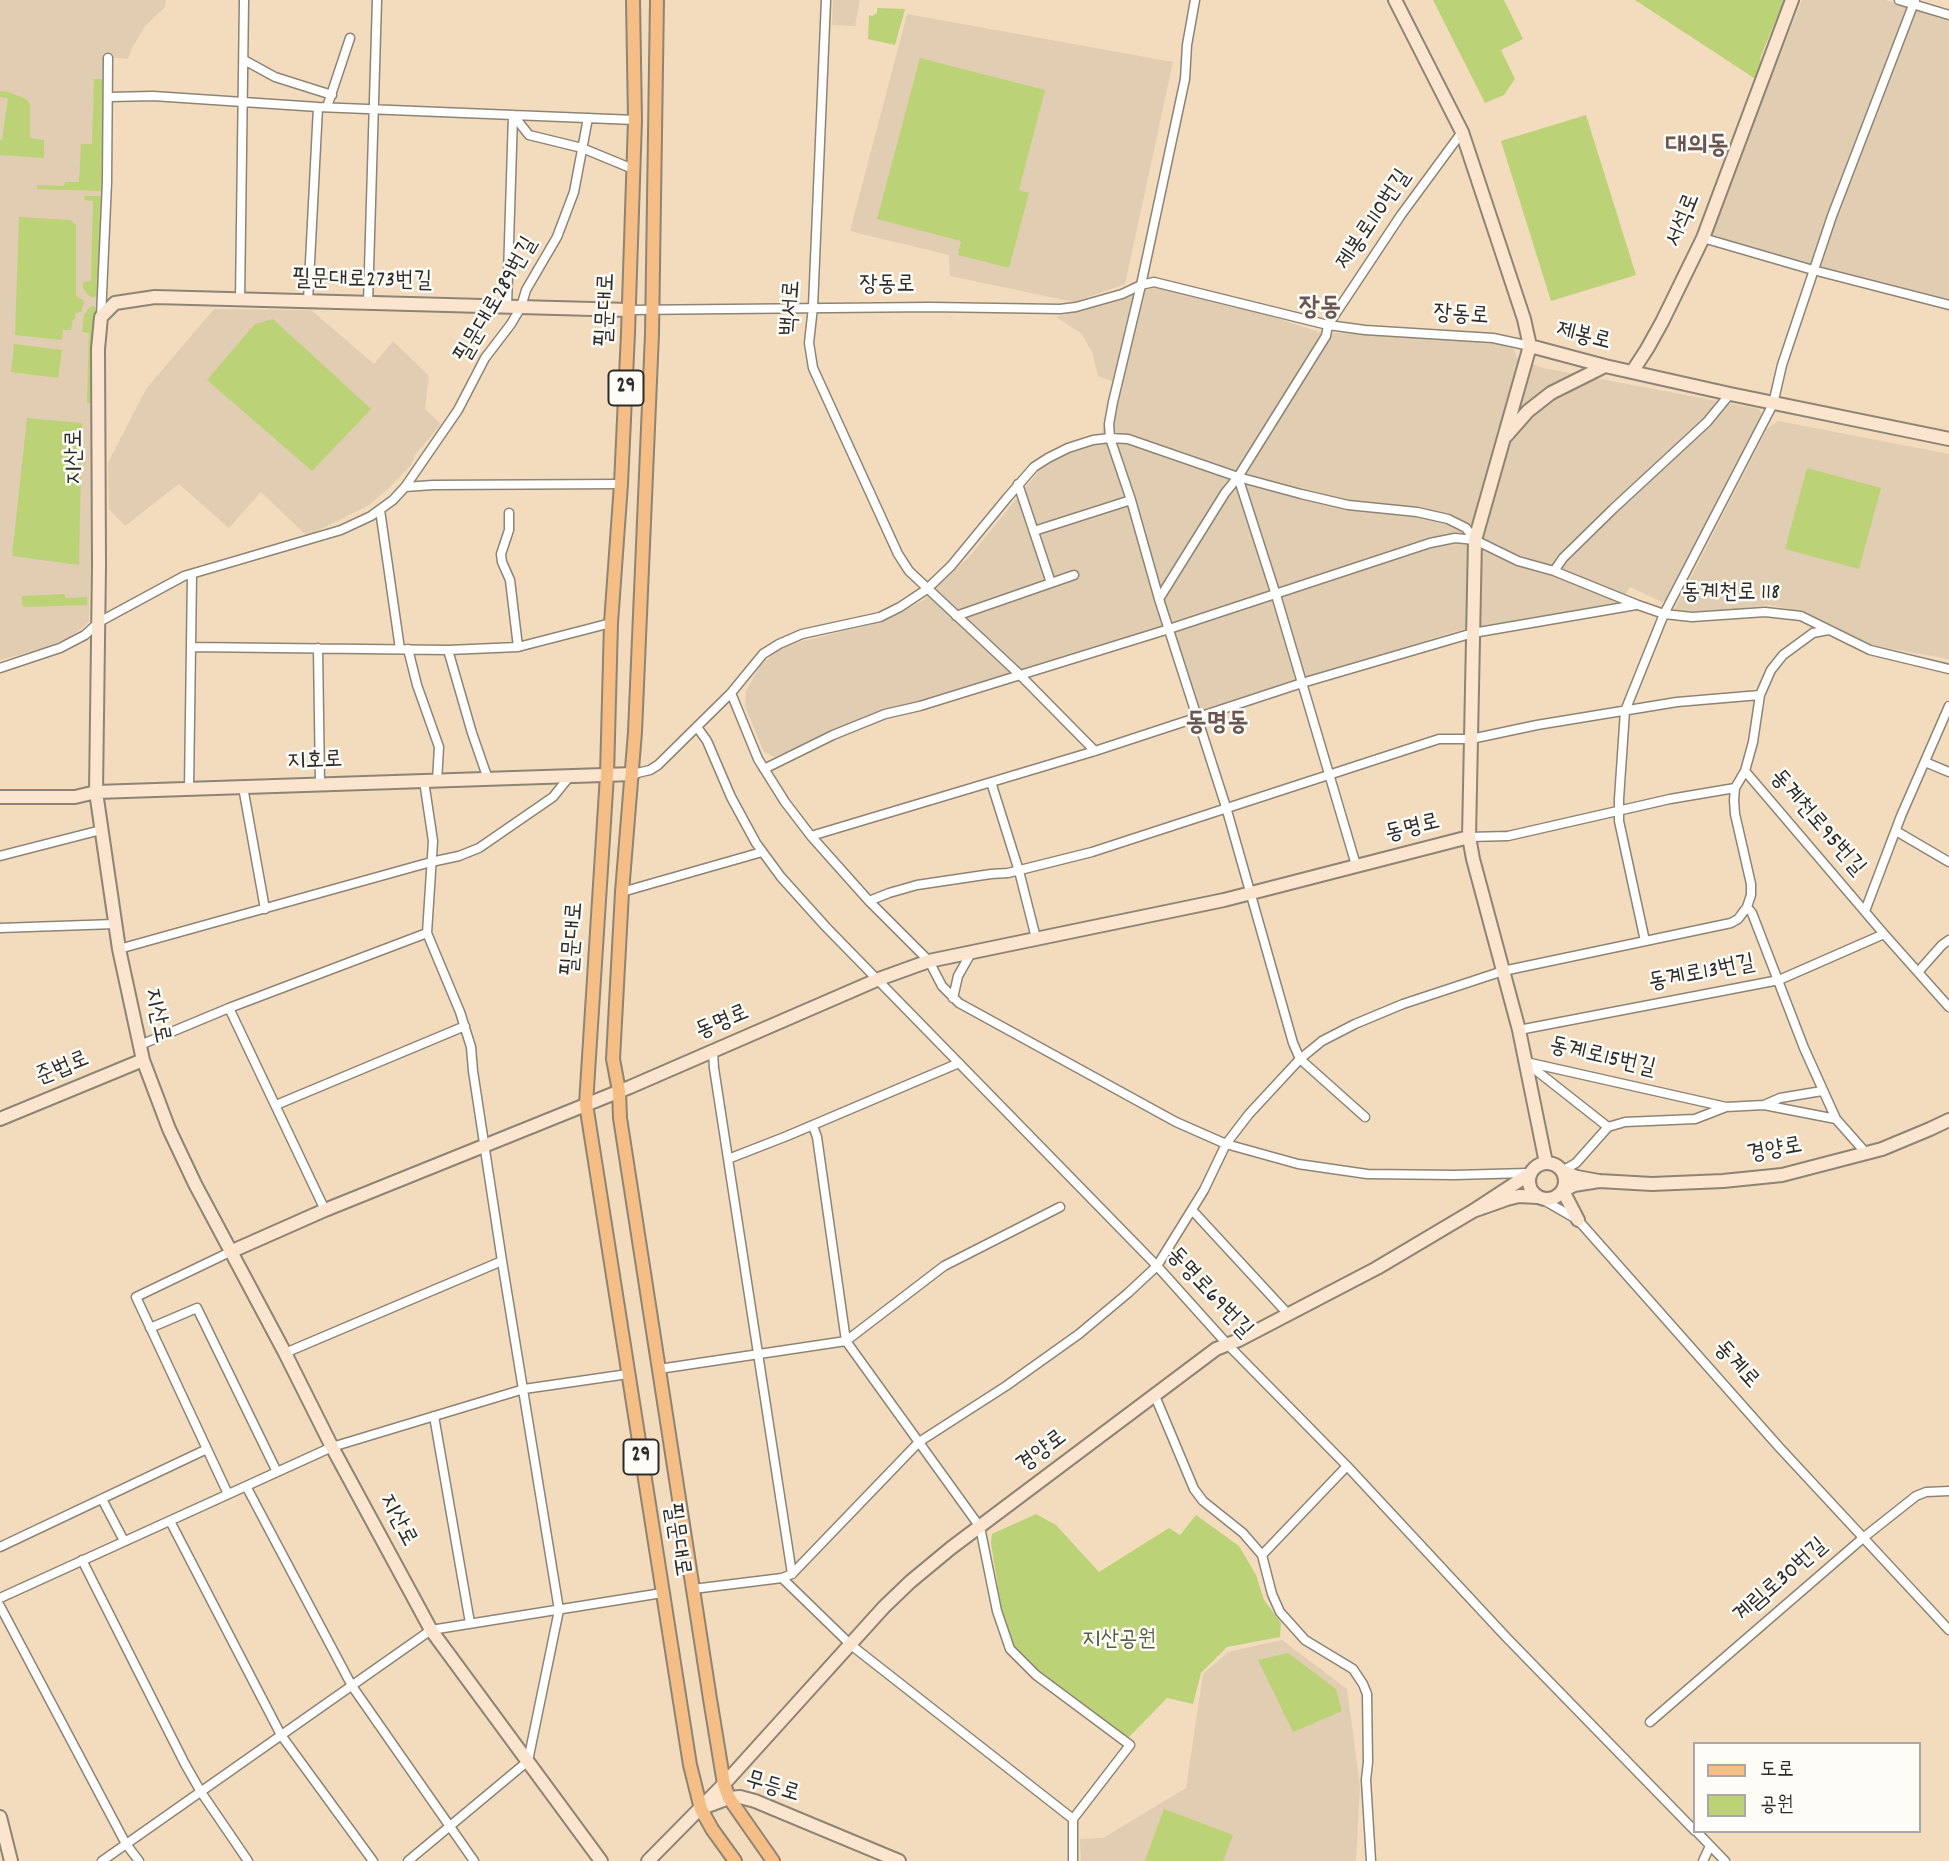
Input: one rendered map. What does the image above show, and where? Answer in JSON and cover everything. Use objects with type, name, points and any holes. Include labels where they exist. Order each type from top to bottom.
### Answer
[{"type":"main road","name":"필문대로","points":[[633,0],[635,120],[629,310],[611,623],[607,775],[586,1104],[690,1765],[701,1809],[735,1861]]},
{"type":"main road","name":"필문대로","points":[[657,0],[652,344],[633,774],[622,892],[613,1059],[724,1784],[729,1798],[773,1861]]},
{"type":"street","points":[[240,299],[244,0]]},
{"type":"street","points":[[368,303],[377,0]]},
{"type":"street","name":"백서로","points":[[826,0],[813,307],[809,343],[813,368],[898,554],[909,571],[1019,674],[1095,751]]},
{"type":"street","points":[[1195,0],[1187,44],[1185,79],[1113,402],[1109,424],[1111,438],[1226,807],[1293,1043],[1300,1059],[1366,1117]]},
{"type":"street","name":"제봉로","points":[[1395,0],[1462,132],[1520,307],[1530,346],[1773,404],[1949,439]]},
{"type":"street","name":"서석로","points":[[1632,372],[1647,349],[1703,238],[1792,0]]},
{"type":"street","points":[[1899,0],[1949,15]]},
{"type":"street","points":[[1645,941],[1619,821],[1625,711],[1664,614],[1773,404],[1782,365],[1813,270],[1914,3]]},
{"type":"street","points":[[308,301],[322,107],[332,94],[350,38]]},
{"type":"street","name":"지산로","points":[[108,58],[101,317],[97,349],[99,622],[96,792],[119,949],[143,1060],[169,1129],[230,1252],[431,1630],[601,1861]]},
{"type":"street","points":[[244,60],[275,76],[332,94]]},
{"type":"street","points":[[109,97],[153,96],[322,107],[635,120]]},
{"type":"street","points":[[513,116],[529,135],[582,148],[633,169]]},
{"type":"street","points":[[513,116],[514,307]]},
{"type":"street","name":"필문대로289번길","points":[[0,668],[60,648],[85,635],[99,622],[184,576],[341,530],[380,510],[393,500],[405,487],[458,410],[485,358],[511,324],[514,307],[557,237],[574,192],[588,118]]},
{"type":"street","name":"제봉로110번길","points":[[1159,599],[1326,336],[1328,325],[1401,215],[1462,132]]},
{"type":"street","points":[[1703,238],[1949,305]]},
{"type":"street","name":"장동로","points":[[629,310],[813,307],[1068,308],[1122,294],[1154,282],[1328,325],[1365,331],[1493,338],[1530,346]]},
{"type":"street","name":"필문대로273번길","points":[[101,317],[115,303],[155,297],[629,310]]},
{"type":"street","name":"동명로","points":[[230,1252],[325,1209],[619,1091],[879,979],[929,961],[1170,912],[1469,837],[1475,540],[1530,346]]},
{"type":"street","points":[[1503,439],[1528,411],[1551,393],[1605,366]]},
{"type":"street","points":[[1554,571],[1563,558],[1612,509],[1707,422],[1730,394]]},
{"type":"street","points":[[633,774],[657,765],[731,693],[763,654],[802,634],[880,617],[927,589],[951,566],[1034,467],[1068,447],[1093,440],[1128,439],[1238,477],[1331,502],[1417,512],[1448,519],[1466,528],[1475,540]]},
{"type":"street","points":[[1238,477],[1356,865]]},
{"type":"street","points":[[405,487],[621,484]]},
{"type":"street","points":[[1018,484],[1051,583]]},
{"type":"street","points":[[1034,531],[1131,500]]},
{"type":"street","points":[[380,510],[404,649],[439,747],[430,781],[433,841],[427,933],[471,1047],[502,1261],[559,1610],[528,1761],[408,1861]]},
{"type":"street","points":[[509,513],[509,530],[500,554],[510,580],[518,647]]},
{"type":"street","points":[[764,769],[869,720],[1169,629],[1445,539],[1475,540]]},
{"type":"street","name":"동계천로 118","points":[[1475,540],[1518,561],[1554,571],[1664,614],[1692,617],[1776,612],[1801,616],[1870,650],[1949,669]]},
{"type":"street","points":[[189,789],[192,574]]},
{"type":"street","points":[[956,616],[1074,575]]},
{"type":"street","points":[[811,836],[1095,751],[1302,682],[1473,634],[1637,605]]},
{"type":"street","points":[[192,647],[448,650],[518,647],[611,623]]},
{"type":"street","name":"동계천로95번길","points":[[1828,630],[1813,633],[1783,655],[1771,670],[1760,695],[1745,771],[1949,1007]]},
{"type":"street","points":[[318,648],[320,784]]},
{"type":"street","points":[[448,650],[488,779]]},
{"type":"street","points":[[731,693],[764,769],[811,836],[869,901],[929,961],[942,986],[953,998],[1164,1116],[1226,1144],[1298,1164],[1367,1174],[1531,1173],[1530,1189],[1539,1198]]},
{"type":"street","points":[[869,901],[917,885],[1019,871],[1092,852],[1439,739],[1471,739],[1677,702],[1760,695]]},
{"type":"street","points":[[1865,911],[1949,706]]},
{"type":"street","name":"동명로69번길","points":[[697,727],[707,741],[731,797],[762,852],[826,927],[1157,1266],[1228,1345],[1694,1830]]},
{"type":"street","points":[[1925,762],[1949,772]]},
{"type":"street","points":[[693,1589],[782,1578],[792,1574],[919,1442],[1006,1386],[1079,1334],[1128,1293],[1157,1266],[1192,1210],[1226,1144],[1249,1114],[1300,1059],[1322,1041],[1403,1004],[1503,971],[1731,923],[1738,919],[1747,907],[1751,895],[1734,800],[1735,788],[1745,771]]},
{"type":"street","name":"지호로","points":[[0,797],[75,797],[96,792],[633,774]]},
{"type":"street","points":[[119,949],[479,848],[553,797],[570,776]]},
{"type":"street","points":[[991,782],[1019,871],[1036,938]]},
{"type":"street","points":[[243,787],[265,909]]},
{"type":"street","points":[[1600,1181],[1577,1177],[1546,1163],[1519,1030],[1469,837],[1508,835],[1670,799],[1735,788]]},
{"type":"street","points":[[0,856],[101,830]]},
{"type":"street","points":[[1896,831],[1949,862]]},
{"type":"street","name":"필문대로","points":[[622,892],[762,852]]},
{"type":"street","points":[[1747,907],[1822,1091],[1836,1119],[1866,1153]]},
{"type":"street","points":[[0,928],[115,924]]},
{"type":"street","points":[[140,1045],[229,1008],[427,933]]},
{"type":"street","name":"동계로13번길","points":[[1519,1030],[1779,980],[1884,934]]},
{"type":"street","points":[[1918,972],[1949,940]]},
{"type":"street","points":[[953,998],[958,976],[972,952]]},
{"type":"street","points":[[229,1008],[325,1209]]},
{"type":"street","points":[[276,1105],[465,1026]]},
{"type":"street","points":[[713,1052],[792,1574]]},
{"type":"street","name":"준법로","points":[[0,1119],[143,1060]]},
{"type":"street","name":"동계로15번길","points":[[1526,1062],[1726,1107],[1764,1105],[1780,1098],[1822,1091]]},
{"type":"street","name":"동계로15번길","points":[[1526,1062],[1608,1127],[1625,1122],[1695,1119],[1726,1107]]},
{"type":"street","points":[[728,1159],[813,1126],[959,1063]]},
{"type":"street","points":[[1764,1105],[1836,1119]]},
{"type":"street","name":"경양로","points":[[1472,1211],[1519,1196],[1550,1199],[1574,1185],[1600,1181],[1652,1184],[1782,1175],[1903,1142],[1949,1120]]},
{"type":"street","points":[[813,1126],[817,1137],[846,1341],[980,1527],[997,1611],[1010,1649],[1035,1675],[1130,1745],[1073,1819],[1073,1861]]},
{"type":"street","points":[[1562,1171],[1576,1163],[1608,1127]]},
{"type":"street","name":"경양로","points":[[701,1809],[910,1582],[980,1527],[1208,1354],[1377,1268],[1472,1211],[1531,1173],[1537,1166],[1546,1163]]},
{"type":"street","points":[[1562,1171],[1566,1181],[1563,1191],[1578,1220]]},
{"type":"street","name":"동계로","points":[[1539,1198],[1578,1220],[1788,1457],[1949,1630]]},
{"type":"street","points":[[659,1370],[846,1341],[944,1266],[1060,1207]]},
{"type":"street","points":[[1192,1210],[1288,1314]]},
{"type":"street","points":[[228,1494],[136,1297],[230,1252]]},
{"type":"street","points":[[285,1353],[502,1261]]},
{"type":"street","points":[[150,1328],[197,1308],[277,1472]]},
{"type":"street","points":[[0,1598],[332,1447],[524,1389],[628,1374]]},
{"type":"street","points":[[1155,1396],[1194,1489],[1203,1501],[1243,1533],[1262,1555],[1272,1594],[1280,1612],[1305,1640],[1353,1669],[1363,1684],[1367,1694],[1366,1780],[1371,1861]]},
{"type":"street","points":[[434,1416],[470,1623]]},
{"type":"street","points":[[0,1547],[207,1449]]},
{"type":"street","points":[[1262,1555],[1347,1466]]},
{"type":"street","points":[[246,1486],[352,1686],[474,1861]]},
{"type":"street","name":"계림로30번길","points":[[1650,1722],[1863,1538],[1916,1496],[1926,1492],[1949,1491]]},
{"type":"street","points":[[102,1499],[124,1541]]},
{"type":"street","points":[[170,1521],[281,1735],[373,1861]]},
{"type":"street","points":[[82,1560],[201,1792],[248,1861]]},
{"type":"street","points":[[782,1578],[851,1644],[1073,1819]]},
{"type":"street","points":[[102,1861],[431,1630],[662,1593]]},
{"type":"street","points":[[0,1606],[126,1844],[139,1861]]},
{"type":"street","name":"무등로","points":[[648,1861],[701,1809],[729,1798],[740,1797],[899,1861]]},
{"type":"street","points":[[0,1817],[10,1861]]},
{"type":"street","name":"동명로69번길","points":[[1697,1833],[1725,1861]]},
{"type":"street","points":[[1703,1861],[1710,1846]]},
{"type":"shaded area","points":[[0,0],[166,0],[165,7],[145,26],[128,59],[106,57],[89,622],[73,635],[46,648],[0,660]]},
{"type":"shaded area","points":[[833,0],[860,0],[855,26],[832,25]]},
{"type":"shaded area","points":[[1802,0],[1886,0],[1949,21],[1949,301],[1812,267],[1708,234]]},
{"type":"shaded area","points":[[907,14],[1173,62],[1125,284],[1074,302],[950,276],[949,255],[850,231]]},
{"type":"shaded area","points":[[1155,287],[1255,311],[1319,332],[1491,342],[1513,348],[1517,358],[1543,368],[1759,409],[1762,415],[1666,600],[1662,602],[1630,587],[1620,603],[1460,630],[1205,710],[1200,709],[1172,623],[934,698],[879,712],[774,757],[764,752],[745,706],[746,691],[760,666],[780,649],[890,618],[922,601],[970,556],[1039,471],[1072,450],[1099,444],[1114,382],[1098,376],[1092,352],[1082,334],[1056,317]]},
{"type":"shaded area","points":[[214,309],[311,310],[374,364],[393,341],[429,376],[425,409],[441,424],[415,455],[411,465],[369,505],[307,536],[261,492],[229,528],[179,484],[125,526],[109,509],[108,463],[146,389]]},
{"type":"shaded area","points":[[1778,421],[1949,454],[1949,659],[1875,646],[1805,612],[1769,605],[1694,614],[1674,610],[1767,429]]},
{"type":"shaded area","points":[[1282,1640],[1347,1689],[1360,1786],[1356,1861],[1081,1861],[1080,1839],[1103,1838],[1186,1788],[1203,1674],[1228,1652]]},
{"type":"green space","points":[[1433,0],[1504,0],[1523,39],[1501,50],[1515,79],[1504,95],[1485,103]]},
{"type":"green space","points":[[1635,0],[1784,0],[1761,56],[1757,80]]},
{"type":"green space","points":[[877,8],[905,9],[895,45],[868,39],[869,15],[877,13]]},
{"type":"green space","points":[[920,58],[1045,90],[1019,190],[1029,193],[1009,268],[958,255],[961,241],[877,219]]},
{"type":"green space","points":[[94,79],[105,79],[101,191],[37,189],[37,185],[64,186],[65,182],[79,182],[81,144],[92,144]]},
{"type":"green space","points":[[0,91],[26,99],[30,104],[30,138],[44,140],[44,158],[0,155],[8,98],[0,97]]},
{"type":"green space","points":[[1586,115],[1636,275],[1551,301],[1501,141]]},
{"type":"green space","points":[[84,196],[101,196],[97,295],[93,298],[83,288],[83,282],[91,281],[93,201],[85,200]]},
{"type":"green space","points":[[19,217],[70,220],[76,225],[76,296],[84,303],[81,312],[75,313],[71,330],[63,330],[62,340],[15,335]]},
{"type":"green space","points":[[94,306],[97,310],[95,403],[87,403],[89,333],[82,332],[84,315]]},
{"type":"green space","points":[[273,319],[371,409],[312,471],[207,380],[255,324]]},
{"type":"green space","points":[[14,344],[62,350],[58,378],[11,372]]},
{"type":"green space","points":[[27,418],[82,423],[79,565],[12,556]]},
{"type":"green space","points":[[1807,468],[1881,488],[1859,569],[1785,549]]},
{"type":"green space","points":[[64,594],[66,598],[87,597],[87,605],[24,607],[22,604],[22,596]]},
{"type":"green space","name":"지산공원","points":[[1036,1514],[1056,1525],[1099,1572],[1169,1528],[1180,1535],[1196,1515],[1239,1546],[1256,1575],[1264,1600],[1281,1623],[1280,1637],[1227,1647],[1201,1673],[1193,1704],[1167,1698],[1129,1737],[1109,1726],[1032,1666],[1012,1643],[1004,1625],[991,1543],[992,1534]]},
{"type":"green space","points":[[1288,1653],[1336,1689],[1342,1711],[1293,1732],[1258,1660]]},
{"type":"green space","points":[[1164,1809],[1233,1835],[1223,1861],[1145,1861]]},
{"type":"district","name":"대의동","points":[[1697,148]]},
{"type":"district","name":"장동","points":[[1320,310]]},
{"type":"district","name":"동명동","points":[[1217,725]]}]
